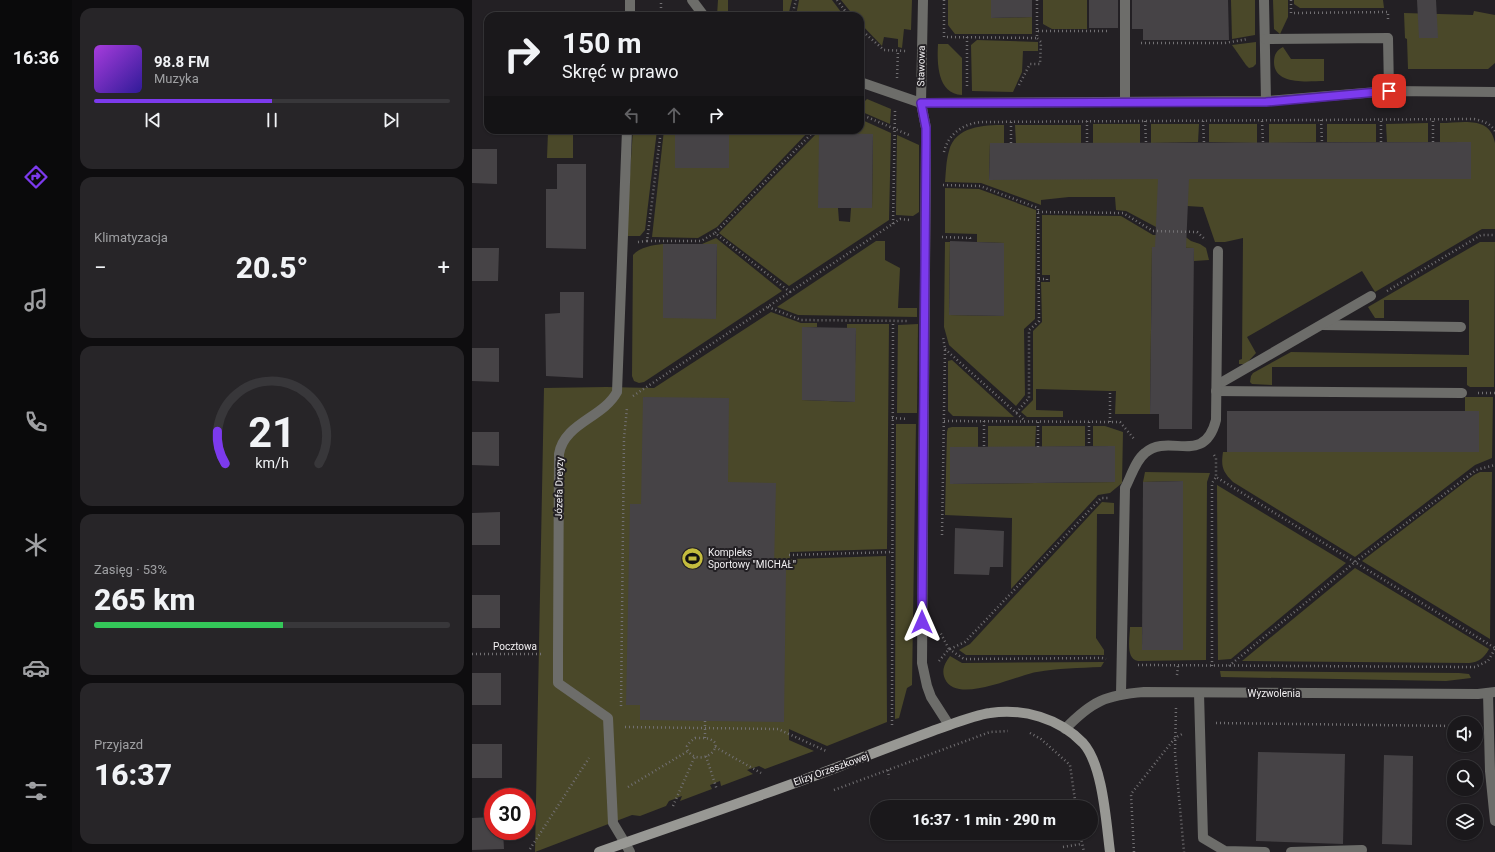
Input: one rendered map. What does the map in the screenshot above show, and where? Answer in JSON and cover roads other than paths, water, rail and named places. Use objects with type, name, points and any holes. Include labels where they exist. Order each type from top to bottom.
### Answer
[{"type":"street","points":[[630,0],[630,12]]},
{"type":"street","points":[[692,0],[701,12]]},
{"type":"street","name":"Stawowa","points":[[923,0],[921,103],[926,128],[922,663],[931,697],[949,725]]},
{"type":"street","points":[[1125,0],[1125,102]]},
{"type":"street","points":[[1264,0],[1266,102]]},
{"type":"street","points":[[1265,39],[1388,38],[1389,91]]},
{"type":"street","points":[[864,83],[921,103],[1266,102],[1389,91],[1495,92]]},
{"type":"street","name":"Józefa Dreyzy","points":[[627,134],[617,392],[608,405],[574,428],[562,442],[559,454],[558,683],[608,718],[613,823],[628,847]]},
{"type":"street","points":[[1121,694],[1125,488],[1139,459],[1146,452],[1154,448],[1165,446],[1192,447],[1204,441],[1213,431],[1216,420],[1218,251]]},
{"type":"street","points":[[1216,388],[1371,296]]},
{"type":"street","points":[[1322,325],[1460,327]]},
{"type":"street","points":[[1216,388],[1462,393]]},
{"type":"street","name":"Wyzwolenia","points":[[1065,729],[1081,712],[1105,698],[1121,694],[1144,692],[1478,694],[1491,692]]},
{"type":"street","points":[[1491,692],[1490,771],[1495,821]]},
{"type":"street","points":[[1199,693],[1203,838],[1224,851],[1265,852]]},
{"type":"street","name":"Elizy Orzeszkowej","points":[[599,852],[628,847],[949,725],[989,713],[1017,712],[1043,716],[1065,729],[1083,744],[1097,768],[1110,852]]},
{"type":"street","points":[[1291,852],[1362,850]]},
{"type":"place","name":"Kompleks Sportowy \"MICHAŁ\"","points":[[693,558]]}]
